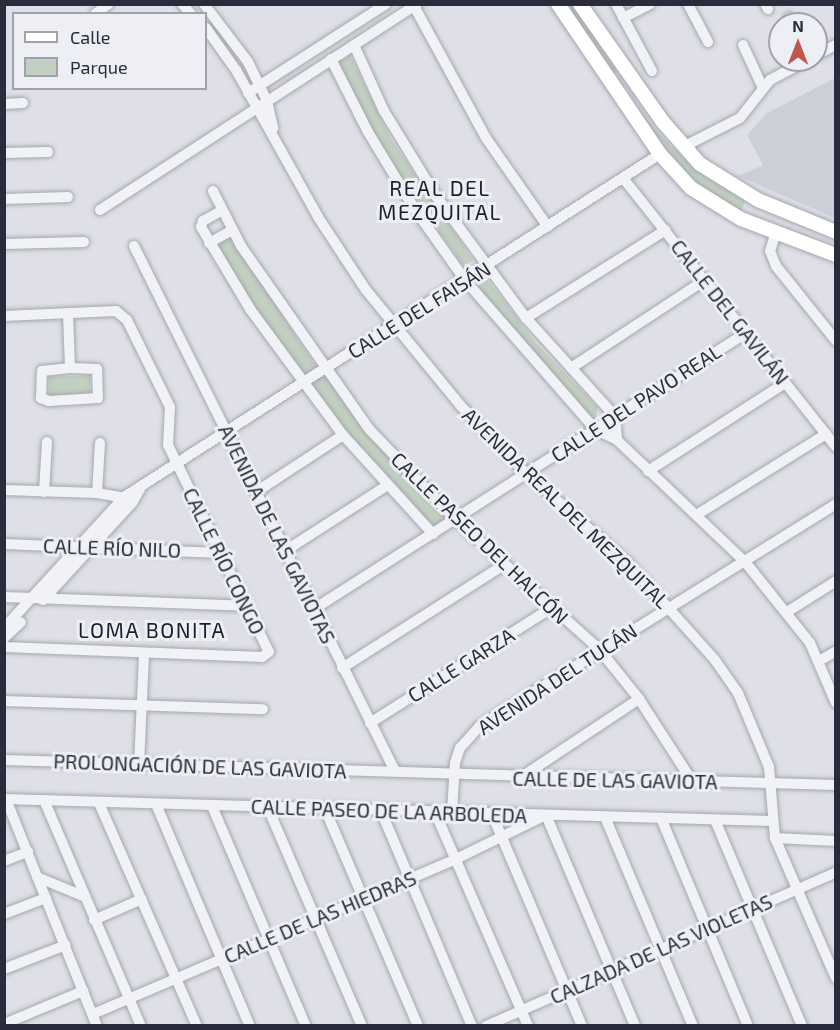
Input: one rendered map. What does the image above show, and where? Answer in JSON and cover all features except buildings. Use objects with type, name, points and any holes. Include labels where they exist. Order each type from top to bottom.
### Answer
[{"type":"main road","points":[[558,4],[660,154],[691,188],[712,203],[775,235],[836,255]]},
{"type":"main road","points":[[580,4],[682,147],[700,164],[758,200],[836,232]]},
{"type":"main road","points":[[712,203],[749,216],[757,212],[758,200]]},
{"type":"street","name":"AVENIDA REAL DEL MEZQUITAL","points":[[204,4],[220,22],[260,84],[267,101],[274,134]]},
{"type":"street","points":[[248,93],[386,4]]},
{"type":"street","points":[[616,4],[652,71]]},
{"type":"street","points":[[623,18],[650,4]]},
{"type":"street","points":[[688,4],[708,42]]},
{"type":"street","points":[[100,210],[416,5],[486,138],[548,227]]},
{"type":"street","name":"AVENIDA REAL DEL MEZQUITAL","points":[[207,30],[274,134],[318,217],[366,290],[394,325],[460,405],[526,473],[628,563],[669,607],[738,693],[760,737],[772,784],[775,838],[836,978]]},
{"type":"street","points":[[354,45],[399,140],[486,267],[526,318],[615,416],[617,440]]},
{"type":"street","points":[[743,45],[763,88]]},
{"type":"street","points":[[331,59],[368,132],[414,208],[465,280],[596,430],[617,440],[648,471],[698,514],[746,563],[787,612],[819,661],[836,703]]},
{"type":"street","points":[[682,147],[747,112],[763,88],[789,72]]},
{"type":"street","points":[[4,104],[23,103]]},
{"type":"street","points":[[4,153],[48,152]]},
{"type":"street","name":"CALLE DEL FAISÁN","points":[[128,500],[140,489],[227,432],[660,154]]},
{"type":"street","name":"CALLE DEL GAVILÁN","points":[[623,178],[836,447]]},
{"type":"street","name":"CALLE PASEO DEL HALCÓN","points":[[213,191],[232,230],[370,430],[455,519],[599,650],[639,699],[692,782]]},
{"type":"street","points":[[4,199],[68,198]]},
{"type":"street","points":[[221,211],[201,224],[209,243],[232,230]]},
{"type":"street","points":[[526,318],[666,230]]},
{"type":"street","points":[[775,235],[770,251],[776,266],[836,341]]},
{"type":"street","points":[[4,244],[84,242]]},
{"type":"street","name":"CALLE PASEO DEL HALCÓN","points":[[209,243],[303,384],[343,435],[433,534]]},
{"type":"street","name":"AVENIDA DE LAS GAVIOTAS","points":[[134,246],[395,771]]},
{"type":"street","points":[[571,368],[705,279]]},
{"type":"street","name":"CALLE RÍO CONGO","points":[[4,316],[116,311],[127,320],[170,407],[167,440],[177,465],[246,606],[268,657],[144,654]]},
{"type":"street","points":[[68,313],[70,368]]},
{"type":"street","name":"CALLE DEL PAVO REAL","points":[[314,609],[746,333]]},
{"type":"street","points":[[70,368],[97,369],[99,398],[49,402],[41,398],[40,374],[46,369],[70,368]]},
{"type":"street","points":[[648,471],[786,383]]},
{"type":"street","points":[[698,514],[826,434]]},
{"type":"street","points":[[256,492],[343,435]]},
{"type":"street","points":[[44,492],[47,442]]},
{"type":"street","points":[[97,493],[100,443]]},
{"type":"street","points":[[285,551],[388,485]]},
{"type":"street","points":[[4,490],[97,493],[128,500]]},
{"type":"street","points":[[4,638],[84,546],[128,500]]},
{"type":"street","name":"AVENIDA DEL TUCÁN","points":[[452,813],[454,775],[460,748],[481,725],[669,607],[746,563],[836,504]]},
{"type":"street","name":"CALLE RÍO NILO","points":[[4,544],[220,553]]},
{"type":"street","points":[[342,668],[505,564]]},
{"type":"street","points":[[787,612],[836,580]]},
{"type":"street","points":[[4,597],[246,606]]},
{"type":"street","points":[[4,628],[40,598]]},
{"type":"street","name":"CALLE GARZA","points":[[370,723],[553,608]]},
{"type":"street","points":[[4,647],[144,654],[139,765]]},
{"type":"street","points":[[819,661],[836,651]]},
{"type":"street","points":[[520,778],[639,699]]},
{"type":"street","points":[[4,701],[263,709]]},
{"type":"street","name":"PROLONGACIÓN DE LAS GAVIOTA","points":[[4,760],[395,771]]},
{"type":"street","name":"CALLE DE LAS GAVIOTA","points":[[395,771],[520,778],[836,785]]},
{"type":"street","points":[[44,800],[141,1026]]},
{"type":"street","name":"CALLE PASEO DE LA ARBOLEDA","points":[[6,803],[44,800],[773,821]]},
{"type":"street","points":[[99,802],[197,1026]]},
{"type":"street","points":[[6,803],[66,945],[97,1026]]},
{"type":"street","points":[[156,804],[250,1026]]},
{"type":"street","points":[[212,806],[306,1026]]},
{"type":"street","points":[[268,808],[362,1026]]},
{"type":"street","points":[[325,809],[418,1026]]},
{"type":"street","points":[[381,811],[472,1026]]},
{"type":"street","points":[[435,812],[528,1026]]},
{"type":"street","points":[[492,814],[582,1026]]},
{"type":"street","points":[[546,815],[635,1026]]},
{"type":"street","name":"CALLE DE LAS HIEDRAS","points":[[93,1014],[454,860],[546,815]]},
{"type":"street","points":[[605,817],[693,1026]]},
{"type":"street","points":[[661,818],[748,1026]]},
{"type":"street","points":[[715,820],[802,1026]]},
{"type":"street","points":[[775,838],[836,841]]},
{"type":"street","points":[[4,861],[28,852]]},
{"type":"street","name":"CALZADA DE LAS VIOLETAS","points":[[486,1026],[611,969],[836,872]]},
{"type":"street","points":[[37,877],[85,897]]},
{"type":"street","points":[[4,914],[46,898]]},
{"type":"street","points":[[94,920],[142,899]]},
{"type":"street","points":[[4,969],[66,945]]},
{"type":"street","points":[[4,1024],[83,991]]},
{"type":"shaded area","points":[[835,78],[835,218],[738,176],[763,165],[747,135],[767,113]]},
{"type":"green space","points":[[565,5],[573,5],[617,70],[611,74]]},
{"type":"green space","points":[[350,55],[391,139],[473,260],[464,267],[377,144],[337,64]]},
{"type":"green space","points":[[628,95],[658,133],[699,172],[745,201],[741,212],[701,194],[622,100]]},
{"type":"green space","points":[[231,236],[316,367],[301,376],[214,244]]},
{"type":"green space","points":[[486,278],[536,343],[598,408],[594,423],[474,285]]},
{"type":"green space","points":[[326,369],[382,448],[455,519],[431,532],[303,384]]},
{"type":"green space","points":[[90,375],[90,398],[49,400],[49,377]]},
{"type":"district","name":"REAL DEL MEZQUITAL","points":[[440,200]]},
{"type":"district","name":"LOMA BONITA","points":[[152,630]]}]
